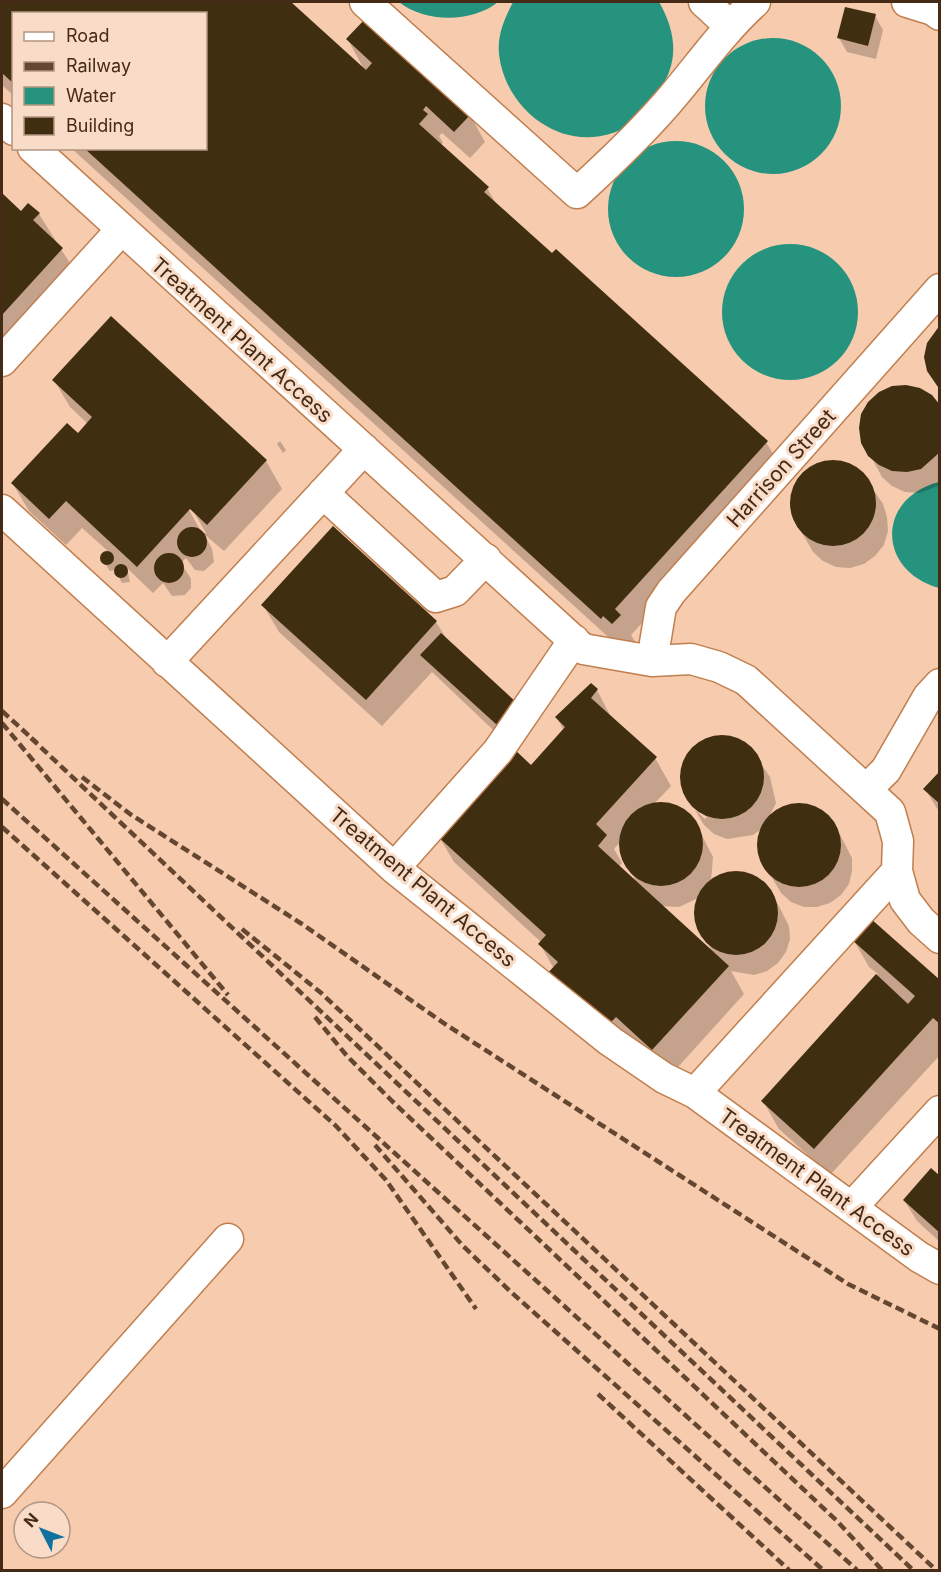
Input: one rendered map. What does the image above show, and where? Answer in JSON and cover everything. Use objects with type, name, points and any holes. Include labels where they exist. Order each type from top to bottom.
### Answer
[{"type":"lane","points":[[365,2],[577,193],[614,159],[674,95],[730,26],[755,2]]},
{"type":"lane","points":[[704,2],[730,26]]},
{"type":"lane","points":[[907,2],[933,10],[939,15]]},
{"type":"lane","name":"Treatment Plant Access","points":[[35,150],[583,649],[652,661],[691,659],[746,680],[890,812],[898,841],[897,871],[905,900],[921,921],[939,938]]},
{"type":"lane","points":[[2,361],[121,230]]},
{"type":"lane","name":"Harrison Street","points":[[652,661],[661,607],[671,592],[939,289]]},
{"type":"lane","points":[[167,662],[364,449]]},
{"type":"lane","points":[[323,493],[436,597],[455,591],[486,559]]},
{"type":"lane","name":"Treatment Plant Access","points":[[2,510],[394,867],[610,1041],[664,1078],[695,1093],[939,1269]]},
{"type":"lane","points":[[394,867],[498,751],[574,640]]},
{"type":"lane","points":[[866,790],[886,770],[928,697],[939,684]]},
{"type":"lane","points":[[695,1093],[897,871]]},
{"type":"lane","points":[[852,1207],[939,1111]]},
{"type":"lane","points":[[2,1493],[228,1239]]},
{"type":"water","points":[[399,2],[498,2],[475,14],[448,18],[422,14]]},
{"type":"water","points":[[513,2],[659,2],[670,25],[673,49],[669,72],[664,83],[634,122],[608,134],[586,137],[565,134],[545,125],[528,112],[514,96],[504,76],[499,54],[499,40]]},
{"type":"water","points":[[773,38],[799,44],[821,58],[835,80],[841,106],[835,132],[821,154],[799,168],[773,174],[747,168],[725,154],[711,132],[705,106],[711,80],[725,58],[747,44]]},
{"type":"water","points":[[676,141],[702,147],[724,161],[738,183],[744,209],[738,235],[724,257],[702,271],[676,277],[650,271],[628,257],[614,235],[608,209],[614,183],[628,161],[650,147]]},
{"type":"water","points":[[790,244],[816,250],[838,264],[852,286],[858,312],[852,338],[838,360],[816,374],[790,380],[764,374],[742,360],[728,338],[722,312],[728,286],[742,264],[764,250]]},
{"type":"water","points":[[940,482],[939,588],[919,579],[904,567],[895,551],[892,535],[895,518],[904,503],[918,490]]},
{"type":"building","points":[[2,2],[291,2],[366,70],[372,63],[346,39],[366,18],[471,114],[454,132],[426,106],[423,110],[428,114],[419,124],[489,187],[484,192],[552,253],[556,249],[768,441],[615,609],[621,615],[612,624],[603,616],[601,619],[86,150],[207,150],[207,12],[12,12],[12,82],[2,73]]},
{"type":"building","points":[[845,7],[876,14],[868,46],[837,38]]},
{"type":"building","points":[[2,193],[21,211],[28,203],[40,213],[33,220],[63,248],[2,315]]},
{"type":"building","points":[[111,316],[267,460],[207,525],[190,509],[137,567],[66,501],[49,519],[11,483],[67,423],[78,433],[92,417],[52,380]]},
{"type":"building","points":[[940,325],[940,390],[927,371],[924,357],[927,343]]},
{"type":"building","points":[[906,385],[920,388],[932,395],[940,405],[940,452],[921,469],[907,472],[892,471],[879,465],[868,456],[861,443],[859,428],[861,414],[868,402],[879,392],[892,386]]},
{"type":"building","points":[[825,460],[841,460],[864,472],[873,486],[876,503],[873,520],[864,534],[841,546],[825,546],[809,539],[797,527],[790,511],[790,495],[797,479],[809,467]]},
{"type":"building","points":[[333,526],[437,621],[366,700],[261,605]]},
{"type":"building","points":[[192,527],[203,531],[207,542],[203,553],[192,557],[181,553],[177,542],[181,531]]},
{"type":"building","points":[[104,551],[110,551],[114,558],[110,565],[104,565],[100,561],[100,555]]},
{"type":"building","points":[[169,553],[180,557],[184,568],[180,579],[169,583],[158,579],[154,568],[158,557]]},
{"type":"building","points":[[118,564],[124,564],[128,571],[124,578],[118,578],[114,574],[114,568]]},
{"type":"building","points":[[441,633],[517,703],[497,725],[420,655]]},
{"type":"building","points":[[591,683],[598,689],[591,698],[657,757],[596,824],[607,835],[598,846],[729,966],[652,1050],[616,1017],[604,1029],[546,975],[558,962],[538,944],[546,935],[436,835],[514,749],[531,765],[565,727],[555,717]]},
{"type":"building","points":[[722,735],[738,738],[752,747],[761,761],[764,777],[761,793],[752,807],[738,816],[722,819],[706,816],[692,807],[683,793],[680,777],[683,761],[692,747],[706,738]]},
{"type":"building","points":[[940,771],[940,804],[923,789]]},
{"type":"building","points":[[661,802],[677,805],[691,814],[700,828],[703,844],[700,860],[691,874],[677,883],[661,886],[645,883],[631,874],[622,860],[619,844],[622,828],[631,814],[645,805]]},
{"type":"building","points":[[799,803],[815,806],[829,815],[838,829],[841,845],[838,861],[829,875],[815,884],[799,887],[783,884],[769,875],[760,861],[757,845],[760,829],[769,815],[783,806]]},
{"type":"building","points":[[736,871],[752,874],[766,883],[775,897],[778,913],[775,929],[766,943],[752,952],[736,955],[720,952],[706,943],[697,929],[694,913],[697,897],[706,883],[720,874]]},
{"type":"building","points":[[870,918],[940,980],[940,1024],[933,1018],[814,1149],[761,1101],[876,974],[908,1004],[915,996],[851,939]]},
{"type":"building","points":[[931,1168],[940,1176],[940,1233],[903,1200]]},
{"type":"railway","points":[[2,711],[37,743]]},
{"type":"railway","points":[[2,723],[228,995]]},
{"type":"railway","points":[[31,738],[913,1570]]},
{"type":"railway","points":[[82,777],[130,814],[302,924],[445,1024],[848,1284],[940,1329]]},
{"type":"railway","points":[[2,799],[857,1570]]},
{"type":"railway","points":[[2,827],[335,1125],[386,1180],[476,1309]]},
{"type":"railway","points":[[242,929],[320,992],[936,1570]]},
{"type":"railway","points":[[315,1017],[347,1056],[392,1101],[837,1521],[882,1570]]},
{"type":"railway","points":[[375,1145],[463,1246],[511,1292],[823,1570]]},
{"type":"railway","points":[[598,1394],[789,1570]]}]
